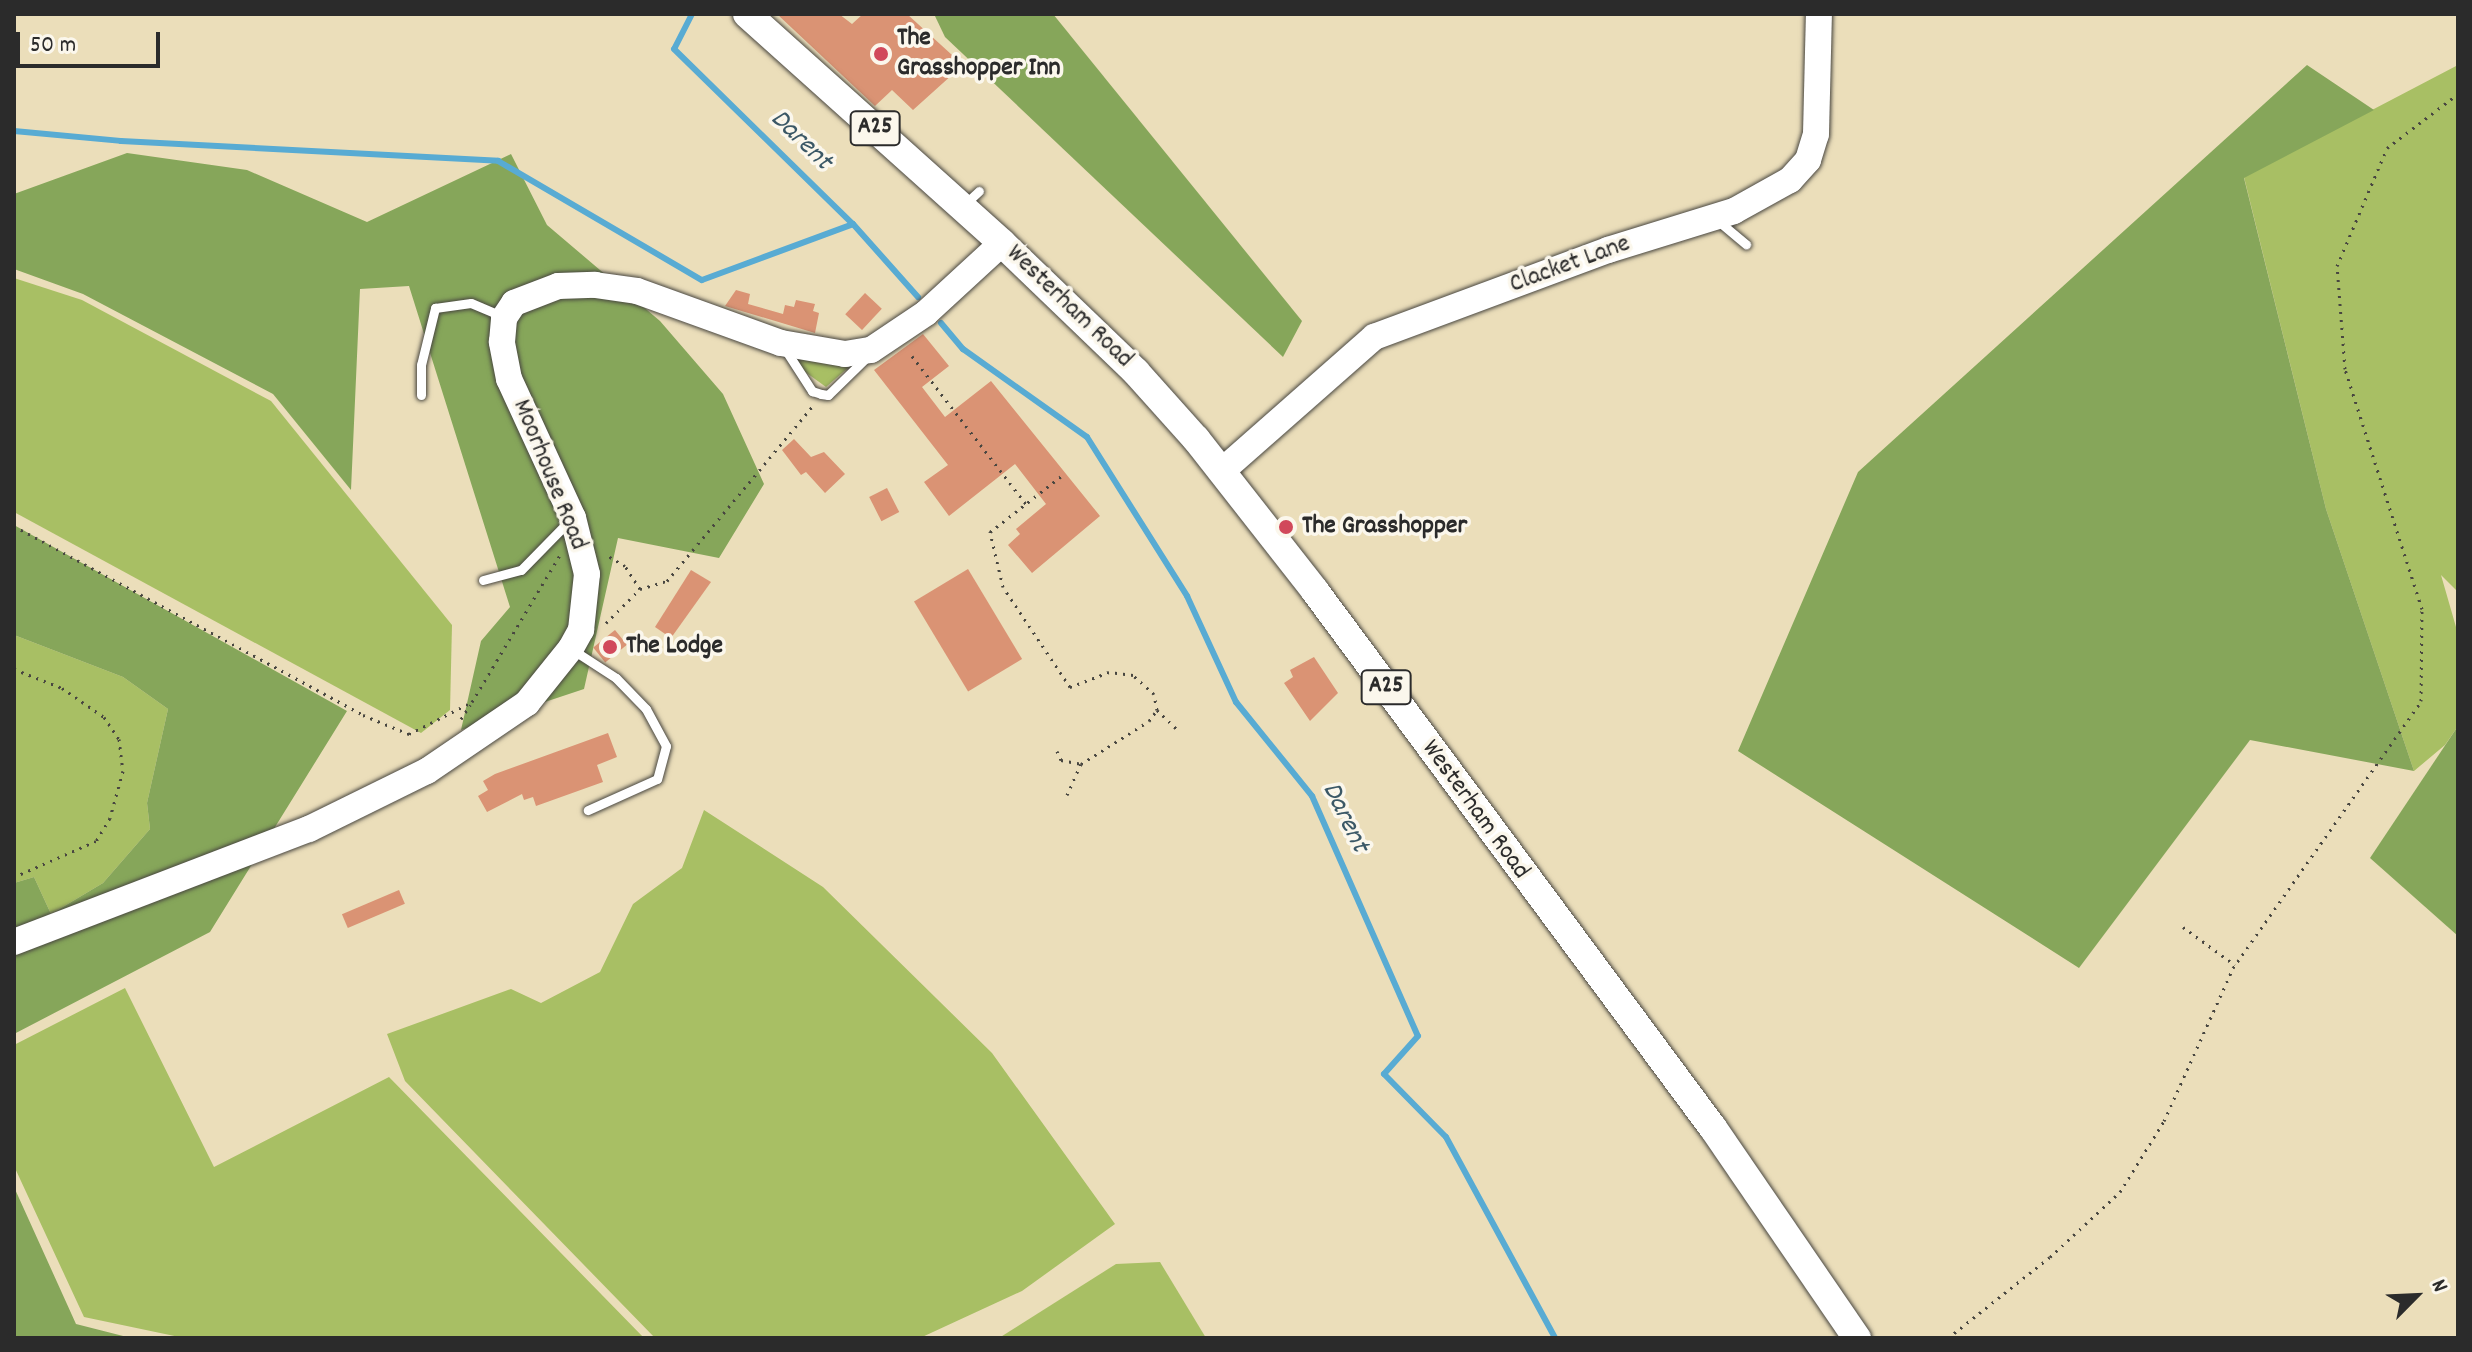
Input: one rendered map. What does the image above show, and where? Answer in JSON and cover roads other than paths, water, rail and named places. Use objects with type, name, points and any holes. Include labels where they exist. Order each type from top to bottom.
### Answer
[{"type":"main road","name":"Westerham Road","points":[[747,14],[970,199],[1002,243],[1136,372],[1222,471],[1713,1128],[1857,1338]]},
{"type":"street","name":"Clacket Lane","points":[[1222,471],[1374,337],[1608,250],[1716,217],[1777,190],[1808,160],[1817,118],[1819,14]]},
{"type":"street","points":[[504,318],[514,303],[534,292],[595,285],[637,291],[781,343],[845,354],[871,350],[935,305],[1002,243]]},
{"type":"street","name":"Moorhouse Road","points":[[14,942],[309,829],[427,771],[527,703],[571,648],[585,610],[577,531],[509,379],[502,342],[504,318]]},
{"type":"lane","points":[[1716,217],[1724,230],[1746,244]]},
{"type":"lane","points":[[421,395],[428,319],[435,308],[471,303],[504,318]]},
{"type":"lane","points":[[781,343],[812,391],[828,395],[871,350]]},
{"type":"lane","points":[[483,580],[521,570],[577,531]]},
{"type":"lane","points":[[571,648],[616,678],[646,709],[666,746],[657,779],[588,810]]},
{"type":"waterway","name":"Darent","points":[[692,14],[674,49],[853,224],[918,297]]},
{"type":"waterway","points":[[14,131],[121,141],[498,161],[702,280],[853,224]]},
{"type":"waterway","name":"Darent","points":[[941,323],[963,349],[1087,437],[1187,596],[1236,702],[1312,796],[1418,1036],[1384,1074],[1446,1137],[1555,1338]]},
{"type":"place","name":"The Grasshopper Inn","points":[[881,54]]},
{"type":"place","name":"The Grasshopper","points":[[1286,527]]},
{"type":"place","name":"The Lodge","points":[[610,647]]}]
